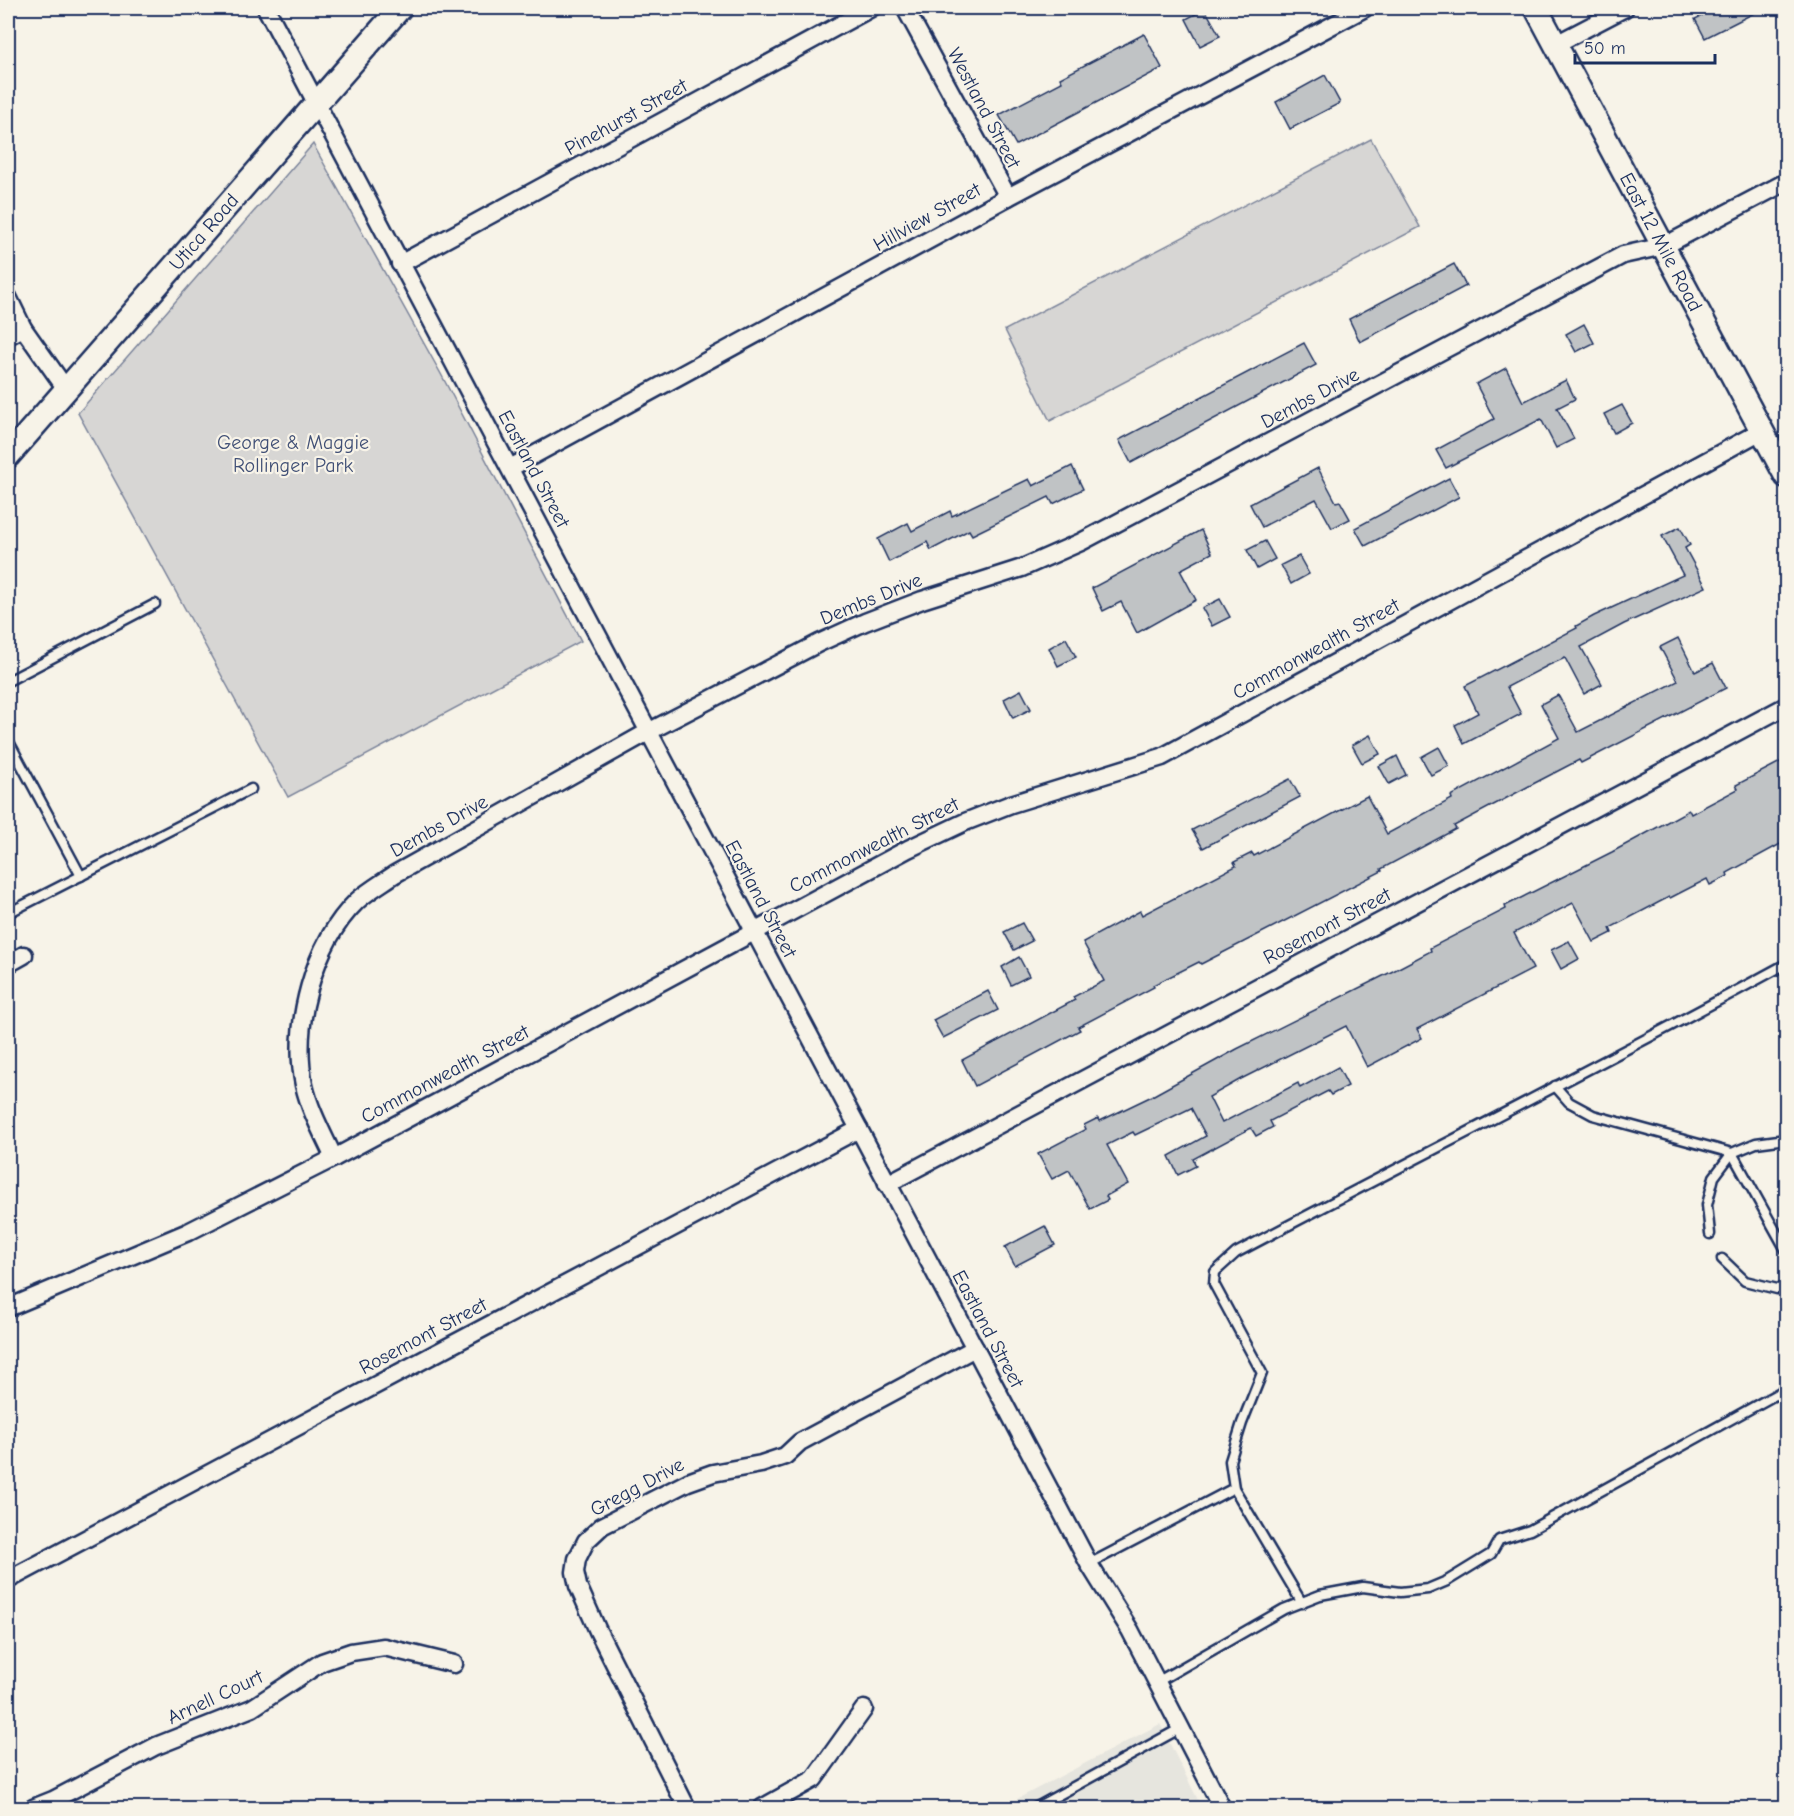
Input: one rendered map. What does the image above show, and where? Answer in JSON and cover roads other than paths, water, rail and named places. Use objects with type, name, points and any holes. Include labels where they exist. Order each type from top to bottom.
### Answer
[{"type":"main road","name":"Utica Road","points":[[8,456],[400,8]]},
{"type":"main road","name":"East 12 Mile Road","points":[[1536,8],[1786,476]]},
{"type":"street","name":"Eastland Street","points":[[266,8],[887,1184],[1089,1564],[1130,1630],[1222,1809]]},
{"type":"street","name":"Pinehurst Street","points":[[400,264],[871,8]]},
{"type":"street","name":"Westland Street","points":[[905,8],[1008,197]]},
{"type":"street","name":"Hillview Street","points":[[510,468],[1008,197],[1365,8]]},
{"type":"street","points":[[1556,44],[1625,8]]},
{"type":"street","name":"Dembs Drive","points":[[334,1158],[312,1112],[304,1085],[301,1055],[308,989],[324,948],[342,919],[358,900],[395,874],[648,732],[776,664],[865,622],[922,600],[1022,568],[1081,542],[1623,255],[1664,246],[1786,182]]},
{"type":"street","points":[[8,297],[23,328],[66,389]]},
{"type":"street","points":[[8,336],[23,328]]},
{"type":"street","name":"Commonwealth Street","points":[[8,1308],[188,1232],[334,1158],[908,849],[965,822],[1011,804],[1162,757],[1763,430]]},
{"type":"street","name":"Rosemont Street","points":[[887,1184],[1786,706]]},
{"type":"street","points":[[8,964],[24,955]]},
{"type":"street","name":"Rosemont Street","points":[[8,1580],[859,1129]]},
{"type":"street","name":"Gregg Drive","points":[[687,1809],[578,1586],[575,1572],[577,1559],[586,1541],[602,1526],[688,1482],[713,1473],[760,1464],[785,1456],[800,1442],[975,1348]]},
{"type":"street","name":"Arnell Court","points":[[33,1809],[156,1746],[252,1708],[322,1662],[351,1652],[384,1647],[454,1664]]},
{"type":"street","points":[[762,1809],[814,1779],[864,1708]]},
{"type":"lane","points":[[8,681],[155,604]]},
{"type":"lane","points":[[8,740],[81,876]]},
{"type":"lane","points":[[8,914],[251,789]]},
{"type":"lane","points":[[1302,1603],[1234,1488],[1230,1461],[1242,1423],[1262,1374],[1214,1284],[1215,1272],[1236,1253],[1676,1024],[1786,964]]},
{"type":"lane","points":[[1555,1086],[1569,1102],[1593,1115],[1732,1153],[1786,1250]]},
{"type":"lane","points":[[1710,1234],[1707,1205],[1714,1176],[1732,1153],[1756,1143],[1786,1139]]},
{"type":"lane","points":[[1722,1259],[1745,1281],[1777,1289],[1786,1288]]},
{"type":"lane","points":[[1157,1682],[1284,1609],[1320,1596],[1363,1587],[1400,1592],[1428,1589],[1447,1581],[1491,1554],[1499,1539],[1530,1530],[1786,1389]]},
{"type":"lane","points":[[1089,1564],[1234,1488]]},
{"type":"lane","points":[[1035,1809],[1181,1728]]},
{"type":"park label","name":"George & Maggie Rollinger Park","points":[[293,454]]}]
